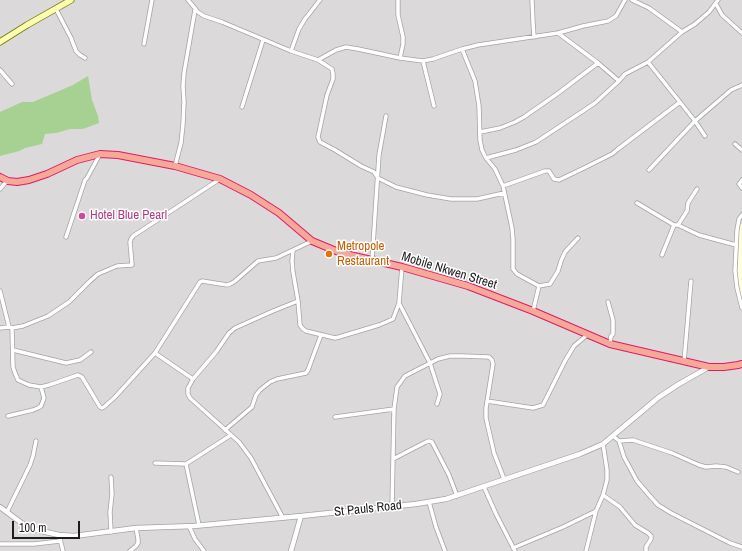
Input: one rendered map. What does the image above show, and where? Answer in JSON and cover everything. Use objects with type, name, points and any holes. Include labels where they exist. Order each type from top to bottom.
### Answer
[{"type":"highway","name":"Mobile Nkwen Street","points":[[0,177],[8,181],[17,182],[29,180],[77,160],[100,154],[118,155],[175,166],[220,178],[280,213],[312,241],[341,253],[468,286],[533,311],[610,344],[709,367],[741,364]]},
{"type":"main road","points":[[0,42],[71,0]]},
{"type":"street","points":[[144,44],[152,0]]},
{"type":"street","points":[[188,0],[195,10],[204,16],[291,51],[318,60],[332,70],[333,79],[327,95],[318,137],[320,142],[360,166],[374,172],[378,178],[396,187],[427,195],[451,199],[477,199],[504,193]]},
{"type":"street","points":[[291,51],[302,24],[320,0]]},
{"type":"street","points":[[398,0],[398,15],[404,44],[400,58]]},
{"type":"street","points":[[532,0],[534,37]]},
{"type":"street","points":[[318,60],[336,50],[346,47],[423,61],[490,43],[558,33],[582,26],[608,21],[616,16],[625,0]]},
{"type":"street","points":[[632,0],[649,8],[682,32]]},
{"type":"street","points":[[486,158],[510,152],[536,142],[595,103],[625,74],[648,62],[682,32],[695,24],[709,12],[717,2]]},
{"type":"street","points":[[717,2],[722,15],[742,33]]},
{"type":"street","points":[[56,9],[76,51],[85,58]]},
{"type":"street","points":[[175,166],[181,143],[184,102],[184,73],[195,10]]},
{"type":"street","points":[[558,33],[619,81]]},
{"type":"street","points":[[242,107],[263,40]]},
{"type":"street","points":[[462,50],[473,73],[475,81],[479,106],[480,140],[482,150],[486,158],[495,169],[503,186],[512,228],[513,269],[517,274],[539,286],[550,284],[558,272],[565,252],[578,238]]},
{"type":"street","points":[[423,61],[434,106]]},
{"type":"street","points":[[648,62],[695,121],[705,136]]},
{"type":"street","points":[[480,132],[500,128],[520,119],[557,94],[598,63]]},
{"type":"street","points":[[0,70],[12,84]]},
{"type":"street","points":[[649,170],[695,121],[730,90],[742,85]]},
{"type":"street","points":[[503,186],[545,171],[548,171],[554,179],[559,180],[618,149],[680,102]]},
{"type":"street","points":[[372,260],[379,154],[386,116]]},
{"type":"street","points":[[735,144],[742,150]]},
{"type":"street","points":[[66,238],[85,180],[88,178],[100,154]]},
{"type":"street","points":[[0,328],[23,326],[48,316],[69,302],[98,274],[117,266],[132,264],[130,239],[133,236],[220,178]]},
{"type":"street","points":[[742,180],[739,184],[742,188]]},
{"type":"street","points":[[0,189],[8,181]]},
{"type":"street","points":[[662,255],[676,225],[687,210],[688,203],[697,190]]},
{"type":"street","points":[[637,203],[676,225],[699,235],[736,245]]},
{"type":"street","points":[[742,215],[739,219],[737,230],[735,280],[742,308]]},
{"type":"street","points":[[0,291],[2,308],[10,327],[14,367],[18,380],[29,385],[41,387],[78,375],[82,377],[102,408],[115,397],[155,353],[200,282],[230,284],[258,261],[280,256],[312,241]]},
{"type":"street","points":[[294,250],[292,261],[300,325],[306,331],[334,338],[379,325],[393,319],[399,303],[402,268]]},
{"type":"street","points":[[684,362],[691,281]]},
{"type":"street","points":[[533,311],[539,286]]},
{"type":"street","points":[[283,518],[251,458],[239,442],[190,398],[188,388],[193,379],[216,352],[229,333],[235,328],[298,301]]},
{"type":"street","points":[[608,302],[613,320],[613,334],[611,336],[610,344]]},
{"type":"street","points":[[399,303],[430,363],[440,394],[437,404]]},
{"type":"street","points":[[225,430],[252,408],[256,395],[270,382],[276,379],[306,373],[321,335]]},
{"type":"street","points":[[487,401],[533,408],[543,405],[574,346],[587,335]]},
{"type":"street","points":[[13,350],[66,363],[80,360],[91,352]]},
{"type":"street","points":[[155,353],[193,379]]},
{"type":"street","points":[[392,507],[394,409],[397,387],[405,376],[438,359],[450,356],[489,357],[492,360],[493,364],[486,418],[494,453],[504,479]]},
{"type":"street","name":"St Pauls Road","points":[[0,507],[27,527],[59,535],[74,536],[136,528],[189,526],[283,518],[430,502],[456,496],[580,454],[603,444],[659,397],[709,367]]},
{"type":"street","points":[[8,416],[34,410],[41,406],[44,398],[41,387]]},
{"type":"street","points":[[335,417],[394,409]]},
{"type":"street","points":[[155,463],[186,464],[231,435]]},
{"type":"street","points":[[613,436],[619,441],[624,457],[637,481],[658,505],[724,540],[742,547]]},
{"type":"street","points":[[619,441],[633,440],[672,453],[699,465],[706,467],[726,467],[738,472]]},
{"type":"street","points":[[7,512],[30,465],[36,441]]},
{"type":"street","points":[[393,460],[426,442],[432,442],[449,475],[456,496]]},
{"type":"street","points":[[586,551],[596,511],[603,495],[607,480],[603,444]]},
{"type":"street","points":[[186,464],[199,525]]},
{"type":"street","points":[[111,477],[111,532]]},
{"type":"street","points":[[484,486],[496,514],[514,549],[596,511]]},
{"type":"street","points":[[603,495],[620,507],[635,525],[651,536],[651,539],[646,547],[646,551]]},
{"type":"street","points":[[430,502],[436,527],[445,551]]},
{"type":"street","points":[[291,551],[301,516]]},
{"type":"street","points":[[189,526],[195,539],[204,551]]},
{"type":"street","points":[[130,551],[138,543],[136,528]]},
{"type":"street","points":[[59,535],[63,551]]},
{"type":"street","points":[[0,544],[34,544],[60,541]]},
{"type":"shaded area","points":[[0,0],[742,0],[742,551],[0,551]]},
{"type":"shaded area","points":[[739,223],[742,224],[742,307],[735,273]]},
{"type":"green space","points":[[88,76],[92,100],[99,123],[83,129],[70,129],[45,134],[42,144],[0,156],[0,112],[22,102],[33,102],[73,85]]},
{"type":"place","name":"Hotel Blue Pearl","points":[[82,216]]},
{"type":"place","name":"Metropole Restaurant","points":[[329,254]]}]
